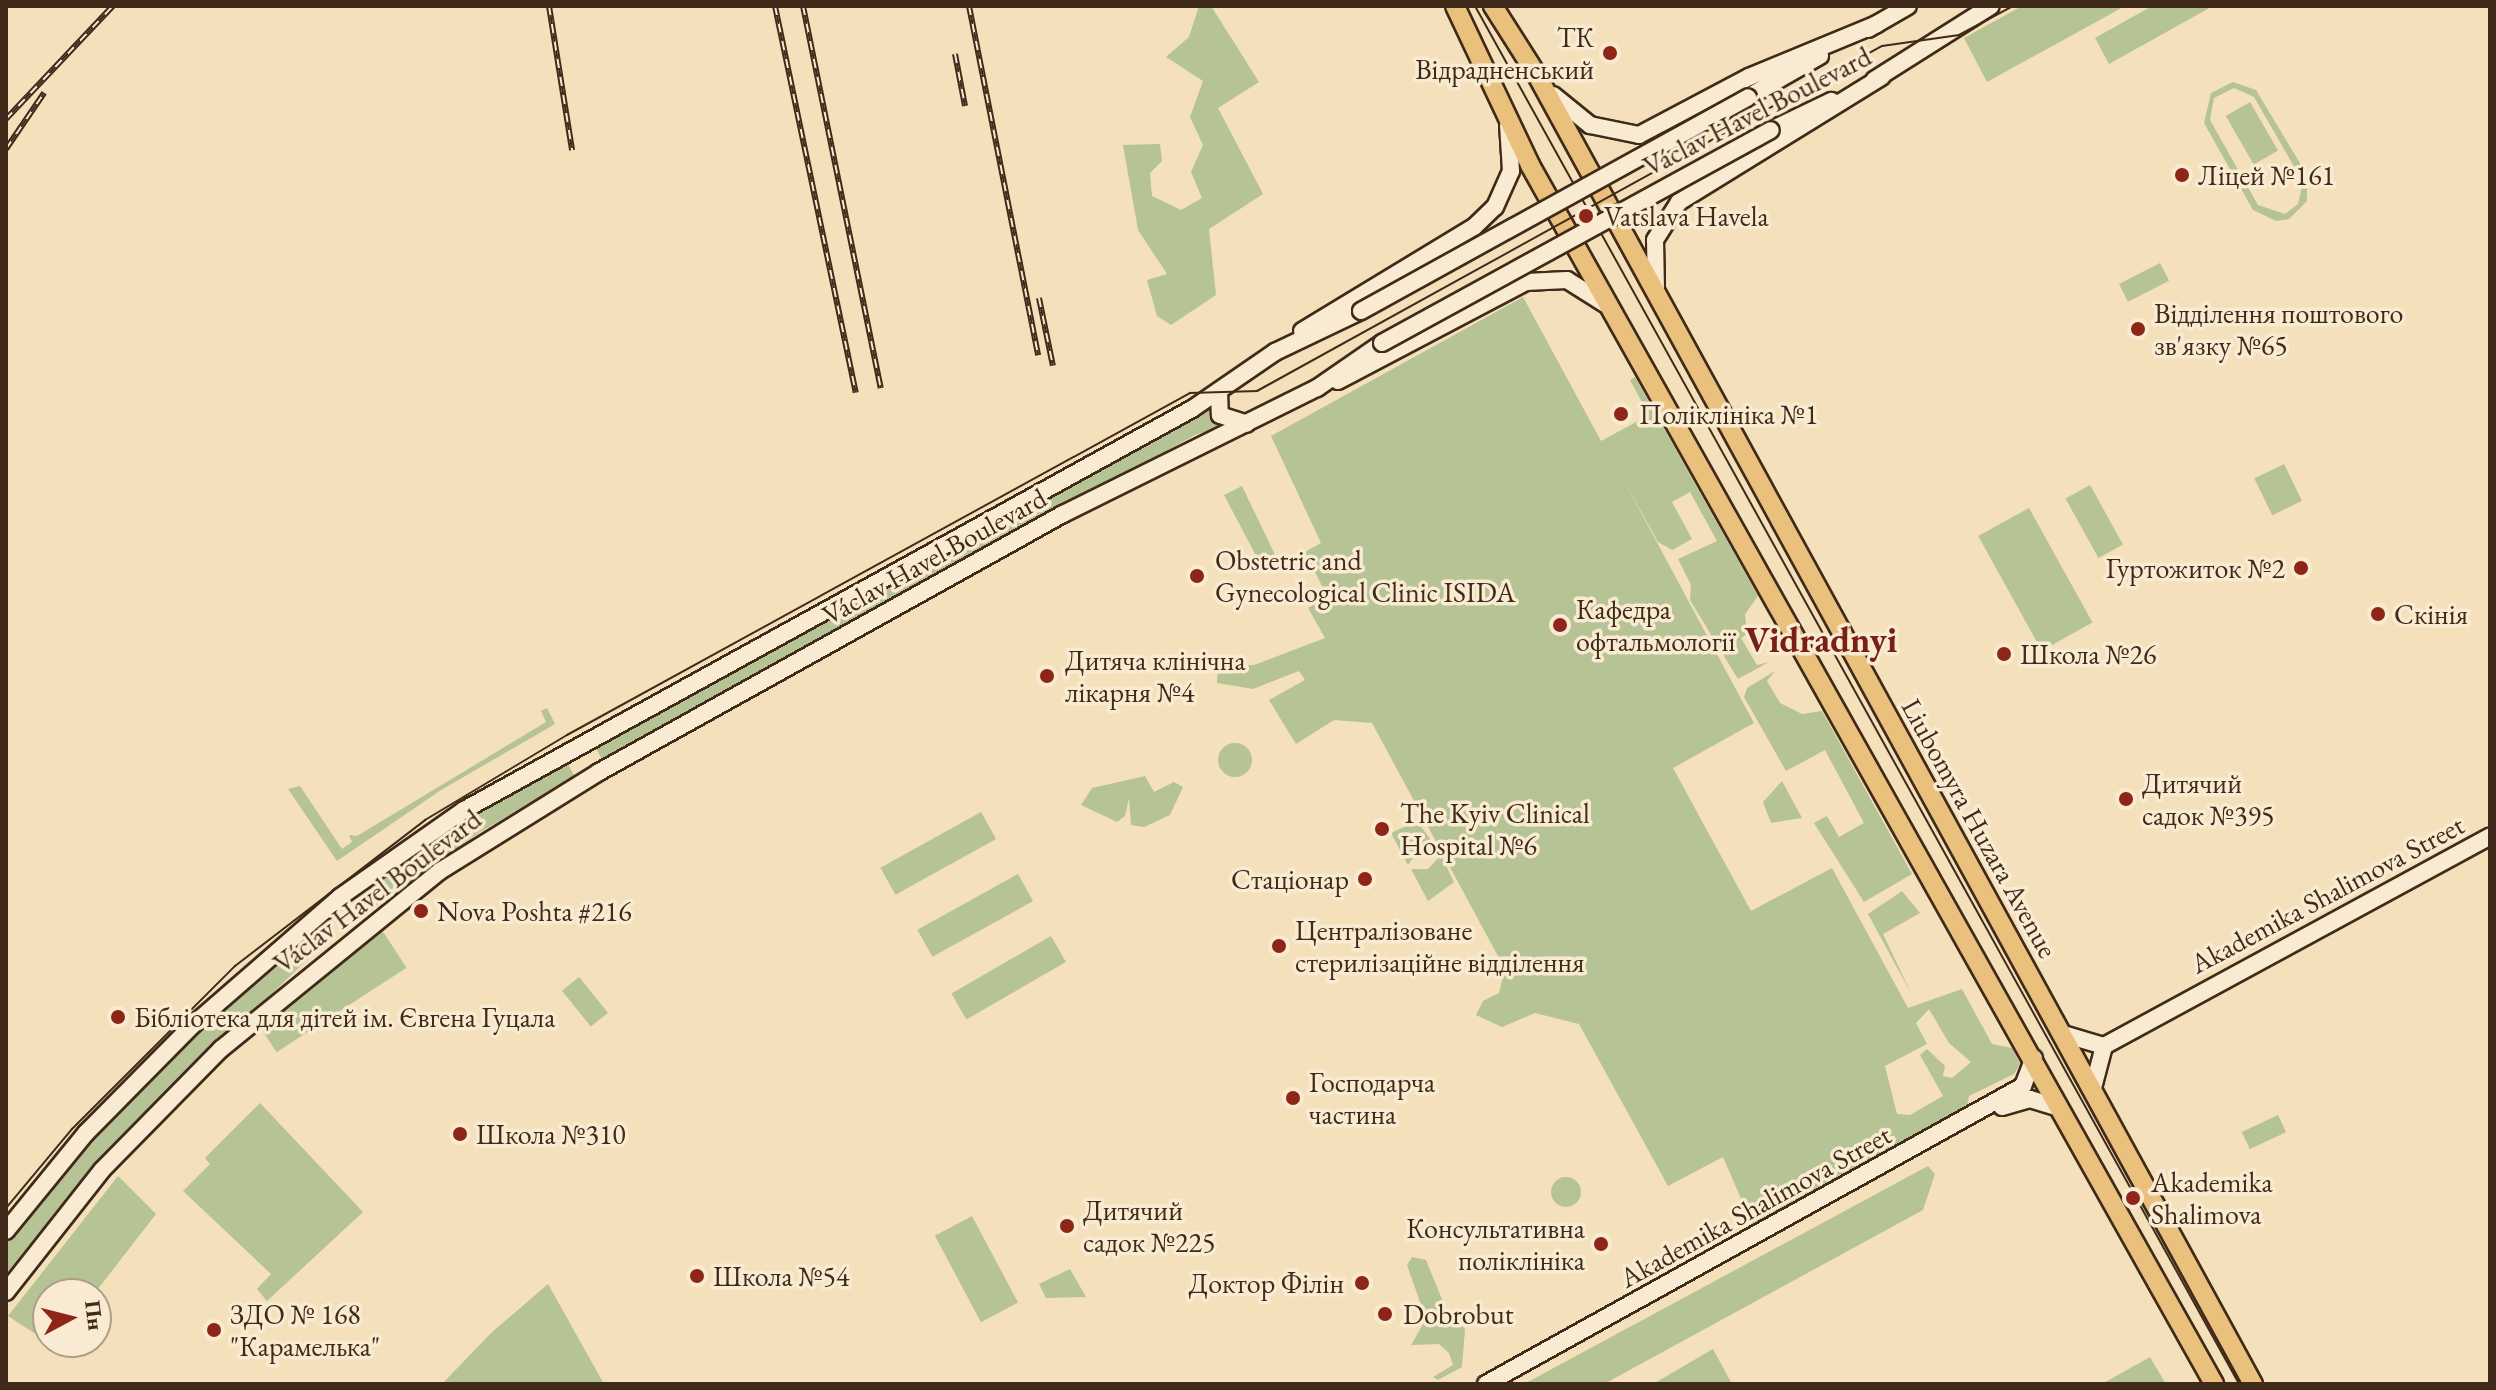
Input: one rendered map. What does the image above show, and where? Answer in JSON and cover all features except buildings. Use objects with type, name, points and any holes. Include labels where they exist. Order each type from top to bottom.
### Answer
[{"type":"main road","points":[[1455,6],[1530,165],[2034,1058],[2214,1384]]},
{"type":"main road","name":"Liubomyra Huzara Avenue","points":[[1493,6],[1538,77],[1658,304],[2093,1088],[2253,1384]]},
{"type":"main road","name":"Václav Havel Boulevard","points":[[6,1231],[86,1133],[194,1024],[340,897],[434,830],[573,746],[1219,391],[1275,352],[1361,311],[1908,6]]},
{"type":"main road","name":"Václav Havel Boulevard","points":[[6,1292],[102,1170],[221,1049],[440,871],[582,782],[1063,514],[1317,388],[1382,343],[1771,130],[1881,77],[1991,6]]},
{"type":"main road","points":[[1538,77],[1559,104],[1590,125],[1639,135],[1749,77],[1877,24]]},
{"type":"main road","points":[[1658,304],[1655,240],[1679,202],[1881,77]]},
{"type":"main road","points":[[1275,352],[1327,312],[1474,227],[1495,207],[1511,171],[1505,107]]},
{"type":"main road","points":[[1317,388],[1362,372],[1539,279],[1567,280],[1592,291],[1622,328]]},
{"type":"main road","points":[[1219,391],[1223,418],[1248,424]]},
{"type":"main road","name":"Akademika Shalimova Street","points":[[2104,1046],[2490,836]]},
{"type":"main road","points":[[2063,1034],[2104,1046],[2093,1088]]},
{"type":"main road","name":"Akademika Shalimova Street","points":[[1486,1384],[2023,1086],[2034,1058]]},
{"type":"main road","name":"Akademika Shalimova Street","points":[[1495,1384],[2002,1106],[2030,1099],[2060,1108]]},
{"type":"green space","points":[[1199,6],[1211,6],[1259,82],[1218,108],[1263,194],[1209,229],[1216,295],[1171,325],[1157,316],[1147,280],[1167,274],[1138,230],[1123,145],[1160,144],[1162,161],[1150,173],[1152,196],[1181,210],[1202,198],[1191,172],[1203,145],[1190,117],[1203,81],[1166,57],[1189,37]]},
{"type":"green space","points":[[2022,6],[2125,6],[1987,82],[1964,38]]},
{"type":"green space","points":[[2152,6],[2213,6],[2109,64],[2095,38]]},
{"type":"green space","points":[[2233,82],[2256,90],[2307,175],[2307,201],[2289,219],[2276,221],[2253,210],[2204,123],[2211,93]],"holes":[[[2234,88],[2254,97],[2303,182],[2298,204],[2285,214],[2258,205],[2210,120],[2214,98]]]},
{"type":"green space","points":[[2250,102],[2278,150],[2254,164],[2226,116]]},
{"type":"green space","points":[[2160,263],[2169,281],[2128,302],[2119,284]]},
{"type":"green space","points":[[1523,297],[1601,441],[1649,415],[1630,380],[1635,377],[1758,596],[1745,614],[1747,634],[1741,638],[1757,665],[1769,662],[1738,679],[1690,600],[1691,585],[1678,559],[1717,541],[1690,492],[1672,502],[1692,539],[1672,550],[1658,542],[1624,481],[1754,723],[1673,768],[1751,911],[1832,868],[1908,1008],[1962,989],[1992,1044],[2012,1048],[2020,1064],[2014,1074],[1969,1096],[1967,1106],[1754,1229],[1723,1157],[1668,1186],[1579,1024],[1535,1013],[1502,1027],[1476,1015],[1483,1001],[1499,993],[1505,969],[1372,723],[1334,720],[1296,744],[1269,700],[1305,680],[1299,671],[1253,689],[1217,683],[1218,667],[1254,665],[1325,638],[1308,608],[1327,596],[1305,552],[1321,543],[1271,436]],"holes":[[[1929,1009],[1949,1043],[1971,1062],[1952,1078],[1943,1076],[1945,1066],[1927,1049],[1920,1055],[1943,1096],[1910,1115],[1897,1114],[1885,1066],[1927,1044],[1916,1023]]]},
{"type":"green space","points":[[1211,401],[1226,425],[1195,435],[603,761],[593,743]]},
{"type":"green space","points":[[2284,464],[2302,501],[2272,515],[2254,478]]},
{"type":"green space","points":[[2090,485],[2123,544],[2098,558],[2066,499]]},
{"type":"green space","points":[[1242,486],[1277,559],[1263,569],[1224,495]]},
{"type":"green space","points":[[2029,508],[2093,623],[2042,651],[1978,536]]},
{"type":"green space","points":[[1775,671],[1767,681],[1780,703],[1802,714],[1822,711],[1912,874],[1864,902],[1814,823],[1827,816],[1839,837],[1864,823],[1825,750],[1786,771],[1744,697],[1747,688]]},
{"type":"green space","points":[[547,708],[555,724],[441,790],[337,861],[288,789],[300,786],[342,849],[352,842],[349,835],[357,836],[546,722],[541,711]]},
{"type":"green space","points":[[1235,743],[1247,748],[1252,760],[1247,772],[1235,777],[1223,772],[1218,760],[1223,748]]},
{"type":"green space","points":[[564,757],[575,777],[480,832],[374,907],[361,902],[358,894],[430,840]]},
{"type":"green space","points":[[1145,776],[1154,792],[1174,782],[1183,787],[1170,815],[1144,827],[1131,825],[1129,798],[1125,816],[1117,822],[1081,805],[1092,788]]},
{"type":"green space","points":[[1782,781],[1802,818],[1771,823],[1763,802]]},
{"type":"green space","points":[[981,812],[996,839],[895,895],[880,868]]},
{"type":"green space","points":[[1417,821],[1436,847],[1418,850],[1408,865],[1391,833]]},
{"type":"green space","points":[[1441,855],[1454,882],[1428,901],[1411,869],[1428,869]]},
{"type":"green space","points":[[1018,874],[1033,901],[932,957],[917,930]]},
{"type":"green space","points":[[1902,891],[1920,913],[1883,934],[1912,995],[1868,914]]},
{"type":"green space","points":[[382,930],[407,968],[277,1052],[252,1014]]},
{"type":"green space","points":[[302,935],[314,943],[310,957],[108,1150],[6,1278],[6,1242],[89,1137],[195,1026]]},
{"type":"green space","points":[[1051,936],[1066,962],[966,1019],[951,994]]},
{"type":"green space","points":[[579,977],[608,1013],[591,1027],[562,991]]},
{"type":"green space","points":[[260,1103],[363,1212],[267,1301],[257,1289],[271,1274],[183,1191],[210,1164],[205,1158]]},
{"type":"green space","points":[[2278,1115],[2286,1132],[2250,1149],[2242,1132]]},
{"type":"green space","points":[[1928,1166],[1935,1174],[1923,1210],[1604,1384],[1524,1384]]},
{"type":"green space","points":[[118,1176],[156,1214],[106,1278],[38,1278]]},
{"type":"green space","points":[[1566,1177],[1572,1178],[1580,1186],[1580,1198],[1572,1206],[1566,1207],[1560,1206],[1552,1198],[1551,1192],[1552,1186],[1560,1178]]},
{"type":"green space","points":[[972,1216],[1018,1303],[981,1322],[935,1236]]},
{"type":"green space","points":[[1412,1257],[1426,1260],[1446,1309],[1465,1329],[1462,1367],[1438,1380],[1433,1377],[1453,1365],[1449,1353],[1439,1344],[1411,1345],[1426,1319],[1407,1265]]},
{"type":"green space","points":[[1070,1269],[1086,1297],[1046,1298],[1039,1284]]},
{"type":"green space","points":[[548,1284],[604,1384],[442,1384],[491,1333]]},
{"type":"green space","points":[[32,1285],[32,1332],[8,1316]]},
{"type":"green space","points":[[1713,1349],[1732,1384],[1653,1384]]},
{"type":"green space","points":[[2150,1357],[2166,1384],[2102,1384]]},
{"type":"tram line","points":[[1475,6],[2239,1384]]},
{"type":"tram line","points":[[6,1208],[72,1129],[235,966],[425,820],[567,735],[1190,393],[1257,391],[1882,46],[1959,35],[2013,6]]},
{"type":"railway","points":[[6,119],[113,6]]},
{"type":"railway","points":[[549,6],[572,150]]},
{"type":"railway","points":[[775,6],[856,393]]},
{"type":"railway","points":[[803,6],[881,388]]},
{"type":"railway","points":[[969,6],[1038,355]]},
{"type":"railway","points":[[955,54],[965,106]]},
{"type":"railway","points":[[6,149],[44,93]]},
{"type":"railway","points":[[1039,298],[1053,366]]},
{"type":"place","name":"ТК Відрадненський","points":[[1610,53]]},
{"type":"place","name":"Ліцей №161","points":[[2182,175]]},
{"type":"place","name":"Vatslava Havela","points":[[1586,216]]},
{"type":"place","name":"Відділення поштового зв'язку №65","points":[[2138,329]]},
{"type":"place","name":"Поліклініка №1","points":[[1621,414]]},
{"type":"place","name":"Гуртожиток №2","points":[[2301,568]]},
{"type":"place","name":"Obstetric and Gynecological Clinic ISIDA","points":[[1197,576]]},
{"type":"place","name":"Скінія","points":[[2378,614]]},
{"type":"place","name":"Кафедра офтальмології","points":[[1560,625]]},
{"type":"place","name":"Школа №26","points":[[2004,654]]},
{"type":"place","name":"Дитяча клінічна лікарня №4","points":[[1047,676]]},
{"type":"place","name":"Дитячий садок №395","points":[[2126,799]]},
{"type":"place","name":"The Kyiv Clinical Hospital №6","points":[[1382,829]]},
{"type":"place","name":"Стаціонар","points":[[1365,879]]},
{"type":"place","name":"Nova Poshta #216","points":[[421,911]]},
{"type":"place","name":"Централізоване стерилізаційне відділення","points":[[1279,946]]},
{"type":"place","name":"Бібліотека для дітей ім. Євгена Гуцала","points":[[118,1017]]},
{"type":"place","name":"Господарча частина","points":[[1293,1098]]},
{"type":"place","name":"Школа №310","points":[[460,1134]]},
{"type":"place","name":"Akademika Shalimova","points":[[2133,1198]]},
{"type":"place","name":"Дитячий садок №225","points":[[1067,1226]]},
{"type":"place","name":"Консультативна поліклініка","points":[[1601,1244]]},
{"type":"place","name":"Школа №54","points":[[697,1276]]},
{"type":"place","name":"Доктор Філін","points":[[1362,1283]]},
{"type":"place","name":"Dobrobut","points":[[1385,1314]]},
{"type":"place","name":"ЗДО № 168 \"Карамелька\"","points":[[214,1330]]},
{"type":"district","name":"Vidradnyi","points":[[1821,640]]}]
